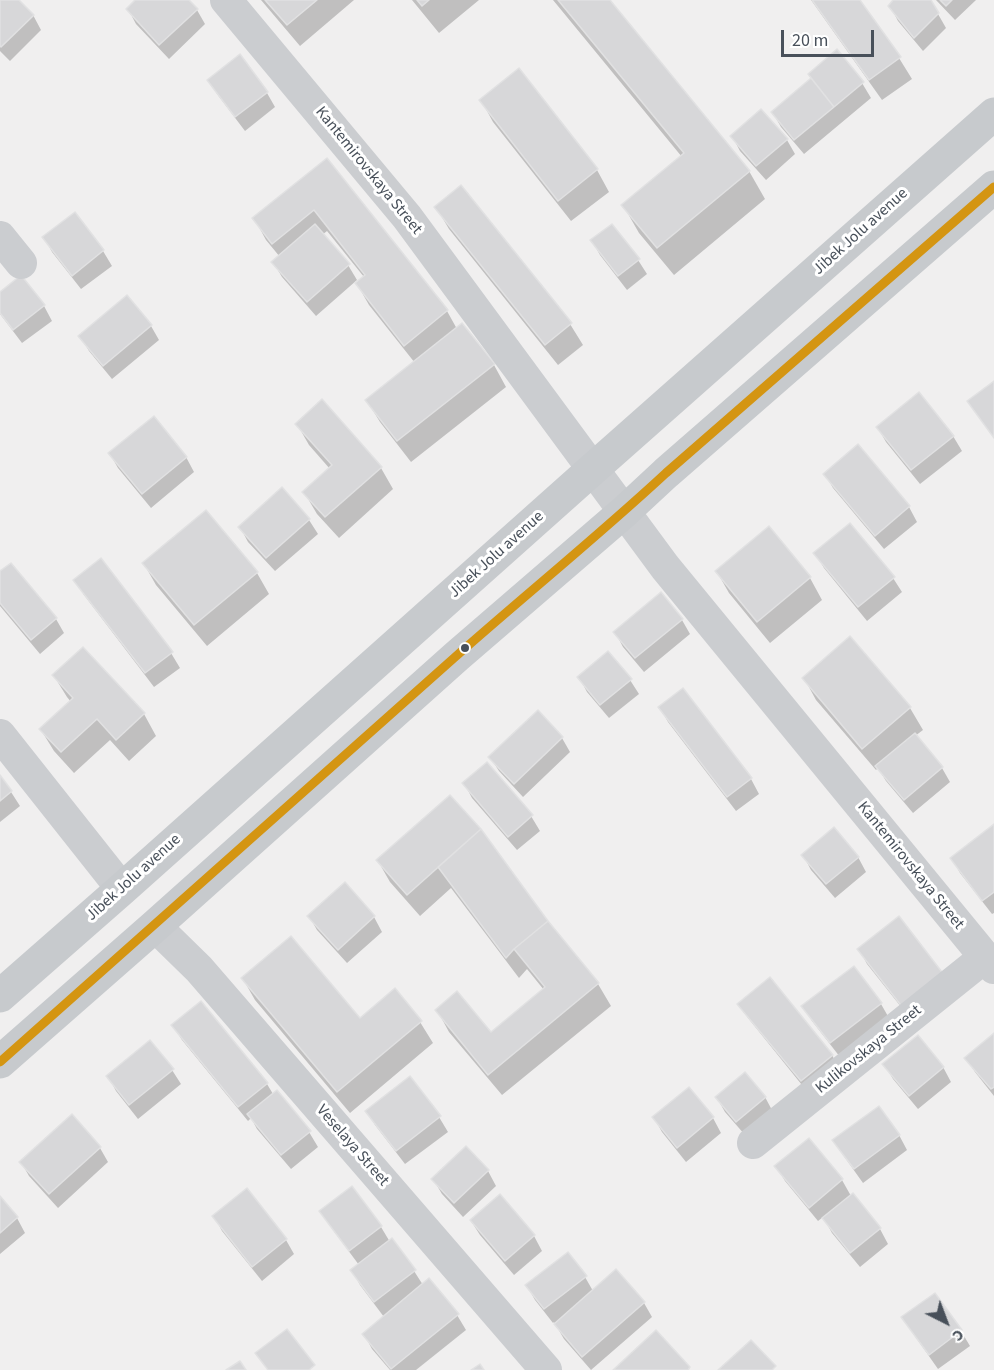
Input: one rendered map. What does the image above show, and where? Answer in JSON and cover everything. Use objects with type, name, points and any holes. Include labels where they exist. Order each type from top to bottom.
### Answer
[{"type":"main road","name":"Jibek Jolu avenue","points":[[0,996],[994,114]]},
{"type":"main road","points":[[0,1062],[457,656],[994,187]]},
{"type":"street","name":"Kantemirovskaya Street","points":[[226,0],[407,217],[665,567],[990,962]]},
{"type":"street","points":[[0,237],[21,263]]},
{"type":"street","points":[[0,735],[122,889]]},
{"type":"street","name":"Veselaya Street","points":[[155,926],[199,969],[546,1370]]},
{"type":"street","name":"Kulikovskaya Street","points":[[753,1143],[990,962]]},
{"type":"building","points":[[0,0],[19,0],[34,15],[1,47],[0,46]]},
{"type":"building","points":[[135,0],[189,0],[198,9],[159,45],[126,9]]},
{"type":"building","points":[[265,0],[317,0],[287,25]]},
{"type":"building","points":[[417,0],[429,0],[422,6]]},
{"type":"building","points":[[558,0],[610,0],[750,171],[657,248],[621,205],[684,153]]},
{"type":"building","points":[[812,0],[860,0],[901,57],[869,80]]},
{"type":"building","points":[[893,0],[931,0],[939,13],[914,38],[888,6]]},
{"type":"building","points":[[940,0],[952,0],[946,6]]},
{"type":"building","points":[[837,49],[864,82],[834,107],[808,74]]},
{"type":"building","points":[[240,54],[268,92],[235,117],[207,80]]},
{"type":"building","points":[[519,68],[598,169],[558,201],[479,100]]},
{"type":"building","points":[[811,78],[834,107],[794,140],[771,112]]},
{"type":"building","points":[[761,109],[788,139],[756,166],[730,136]]},
{"type":"building","points":[[327,158],[448,310],[404,346],[355,283],[365,275],[314,210],[272,244],[252,218]]},
{"type":"building","points":[[461,185],[572,323],[545,345],[434,207]]},
{"type":"building","points":[[75,212],[104,250],[72,276],[42,237]]},
{"type":"building","points":[[315,224],[350,264],[307,302],[271,262]]},
{"type":"building","points":[[612,224],[640,259],[618,276],[590,240]]},
{"type":"building","points":[[21,275],[45,305],[13,330],[0,313],[0,292]]},
{"type":"building","points":[[127,295],[152,325],[103,366],[78,336]]},
{"type":"building","points":[[462,323],[495,364],[397,441],[365,400]]},
{"type":"building","points":[[994,381],[994,438],[967,401]]},
{"type":"building","points":[[919,392],[954,436],[911,470],[876,427]]},
{"type":"building","points":[[322,399],[382,467],[325,517],[302,492],[332,465],[295,424]]},
{"type":"building","points":[[154,416],[187,457],[142,494],[108,453]]},
{"type":"building","points":[[858,444],[910,506],[875,536],[823,474]]},
{"type":"building","points":[[282,487],[310,519],[266,558],[238,527]]},
{"type":"building","points":[[206,510],[258,572],[194,625],[142,563]]},
{"type":"building","points":[[850,523],[895,577],[858,607],[813,553]]},
{"type":"building","points":[[769,526],[811,577],[757,622],[715,571]]},
{"type":"building","points":[[101,558],[173,652],[145,673],[73,580]]},
{"type":"building","points":[[11,563],[57,618],[31,640],[0,603],[0,571]]},
{"type":"building","points":[[661,592],[683,619],[635,658],[613,632]]},
{"type":"building","points":[[850,636],[911,707],[862,749],[802,678]]},
{"type":"building","points":[[83,647],[145,713],[116,740],[97,719],[61,752],[39,729],[73,698],[52,675]]},
{"type":"building","points":[[608,651],[632,679],[600,705],[577,677]]},
{"type":"building","points":[[683,688],[752,778],[727,797],[658,707]]},
{"type":"building","points":[[538,710],[563,737],[514,784],[488,757]]},
{"type":"building","points":[[915,733],[943,767],[904,800],[875,766]]},
{"type":"building","points":[[487,762],[533,815],[508,837],[462,783]]},
{"type":"building","points":[[0,775],[12,791],[0,801]]},
{"type":"building","points":[[450,795],[481,829],[407,895],[376,860]]},
{"type":"building","points":[[994,824],[994,892],[982,901],[950,858]]},
{"type":"building","points":[[834,827],[859,857],[826,884],[801,855]]},
{"type":"building","points":[[481,829],[548,921],[506,958],[438,867]]},
{"type":"building","points":[[345,882],[375,916],[338,950],[307,916]]},
{"type":"building","points":[[899,916],[945,976],[903,1008],[857,949]]},
{"type":"building","points":[[548,921],[599,983],[488,1075],[435,1010],[457,991],[491,1032],[545,987],[514,949]]},
{"type":"building","points":[[291,936],[360,1018],[395,988],[422,1021],[337,1092],[241,978]]},
{"type":"building","points":[[854,966],[882,1003],[830,1043],[801,1006]]},
{"type":"building","points":[[770,977],[833,1055],[801,1081],[737,1004]]},
{"type":"building","points":[[201,1001],[268,1083],[238,1107],[171,1025]]},
{"type":"building","points":[[994,1033],[994,1087],[991,1089],[964,1058]]},
{"type":"building","points":[[918,1035],[944,1067],[909,1096],[882,1064]]},
{"type":"building","points":[[150,1040],[174,1069],[129,1105],[106,1076]]},
{"type":"building","points":[[745,1072],[766,1097],[736,1122],[715,1097]]},
{"type":"building","points":[[410,1076],[441,1116],[396,1151],[365,1111]]},
{"type":"building","points":[[689,1087],[714,1117],[677,1148],[652,1117]]},
{"type":"building","points":[[277,1090],[311,1131],[281,1155],[247,1114]]},
{"type":"building","points":[[879,1106],[900,1135],[854,1169],[832,1140]]},
{"type":"building","points":[[72,1114],[101,1147],[49,1194],[19,1162]]},
{"type":"building","points":[[809,1138],[843,1179],[809,1208],[774,1166]]},
{"type":"building","points":[[466,1146],[489,1170],[454,1203],[431,1179]]},
{"type":"building","points":[[352,1186],[382,1226],[349,1251],[319,1211]]},
{"type":"building","points":[[247,1188],[287,1239],[252,1267],[212,1216]]},
{"type":"building","points":[[853,1193],[881,1228],[850,1253],[822,1218]]},
{"type":"building","points":[[500,1194],[535,1235],[505,1261],[470,1220]]},
{"type":"building","points":[[0,1196],[18,1217],[0,1233]]},
{"type":"building","points":[[392,1238],[416,1270],[374,1302],[350,1270]]},
{"type":"building","points":[[568,1252],[587,1276],[544,1309],[525,1285]]},
{"type":"building","points":[[616,1269],[645,1302],[582,1357],[554,1324]]},
{"type":"building","points":[[429,1278],[459,1314],[391,1369],[362,1334]]},
{"type":"building","points":[[935,1293],[962,1330],[929,1355],[901,1317]]},
{"type":"building","points":[[287,1329],[315,1365],[309,1370],[268,1370],[255,1353]]},
{"type":"building","points":[[656,1330],[690,1367],[688,1370],[613,1370]]},
{"type":"building","points":[[751,1340],[776,1366],[772,1370],[718,1370]]},
{"type":"building","points":[[240,1361],[246,1370],[226,1370]]},
{"type":"building","points":[[480,1364],[484,1370],[471,1370]]},
{"type":"transit line","points":[[0,1062],[454,658],[994,187]]}]
